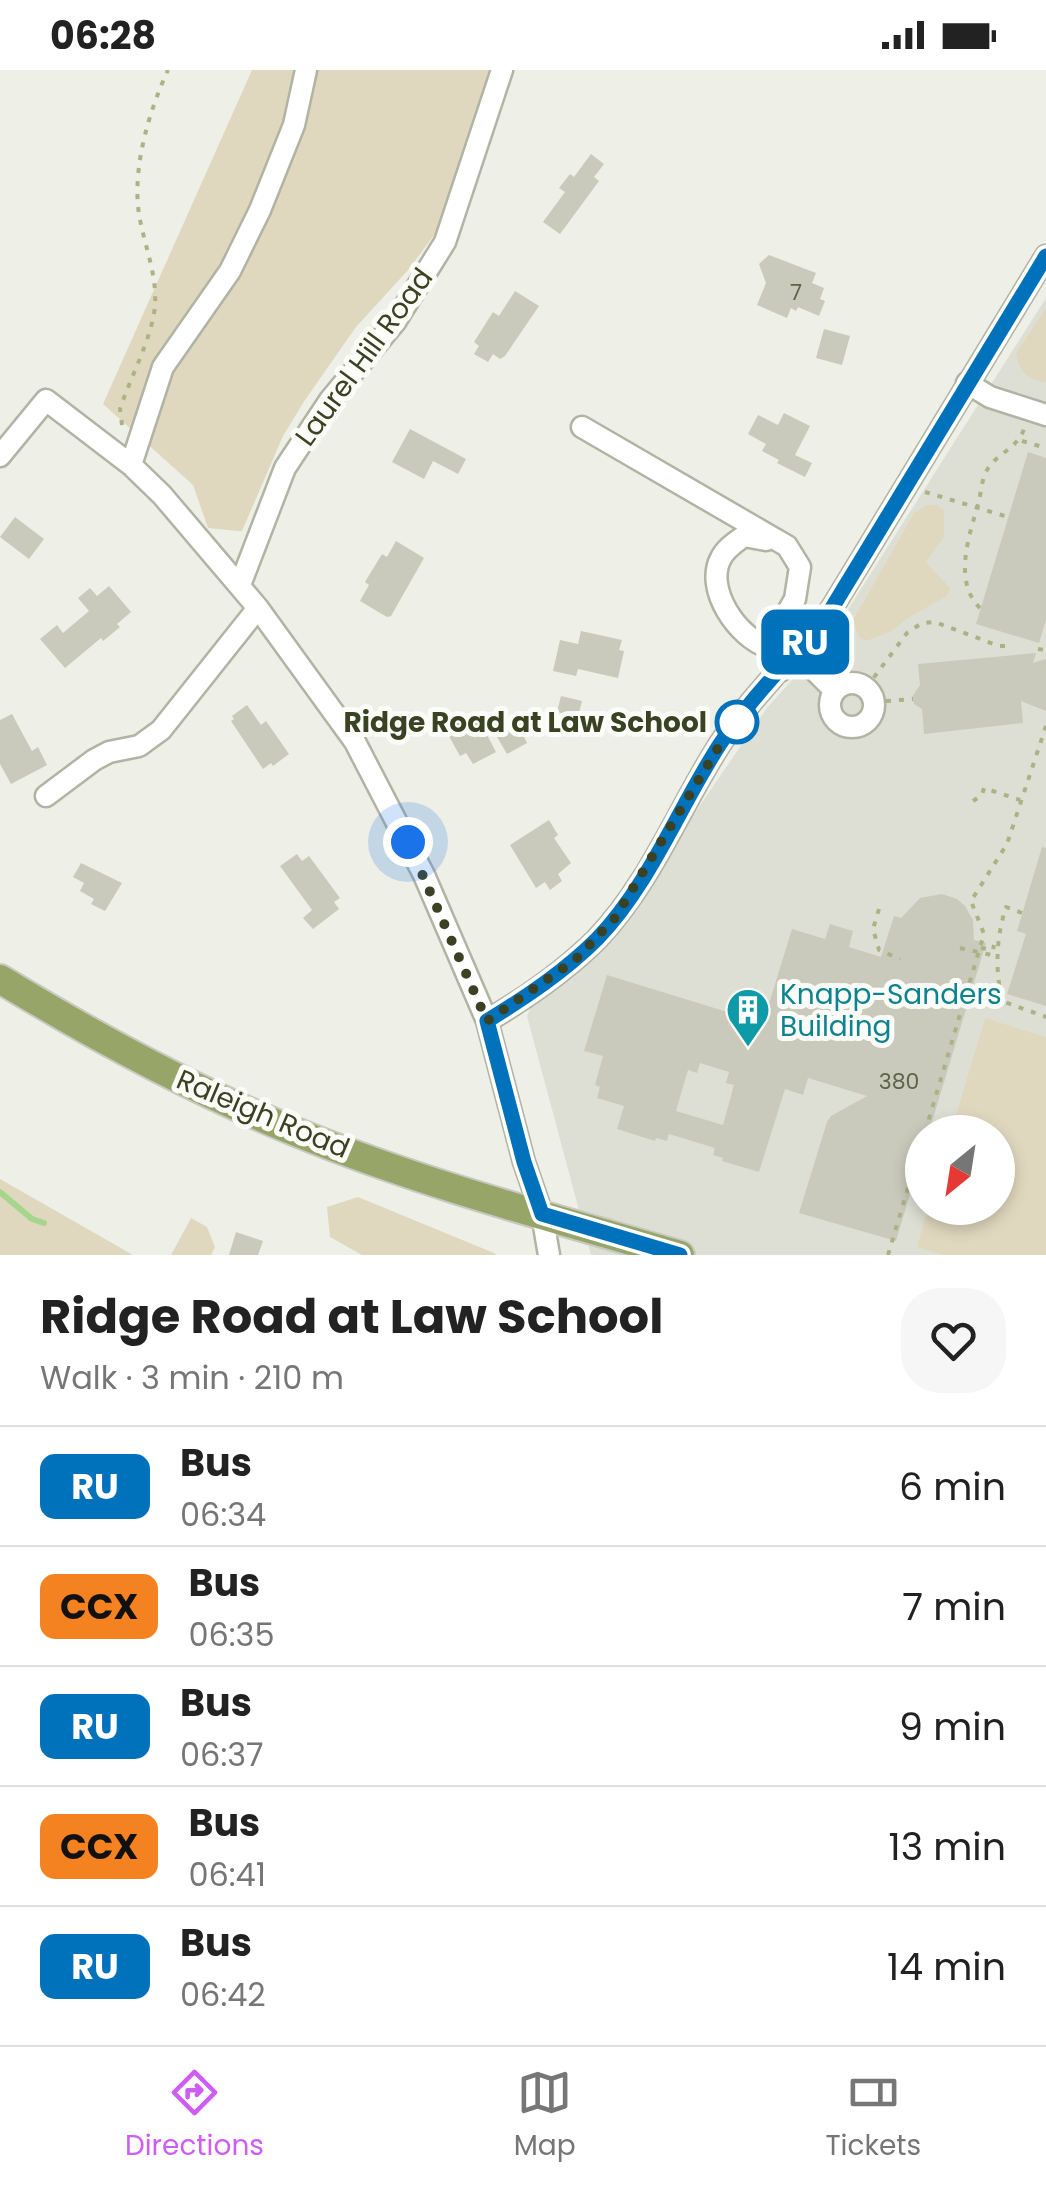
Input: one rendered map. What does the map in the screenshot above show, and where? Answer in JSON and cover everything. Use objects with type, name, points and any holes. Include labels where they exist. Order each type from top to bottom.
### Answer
[{"type":"main road","name":"Raleigh Road","points":[[0,979],[106,1042],[195,1088],[298,1133],[411,1174],[680,1255]]},
{"type":"street","points":[[131,465],[163,367],[230,271],[260,210],[294,125],[306,70]]},
{"type":"street","name":"Laurel Hill Road","points":[[240,585],[292,456],[330,400],[396,322],[445,242],[502,70]]},
{"type":"street","points":[[487,1021],[575,960],[615,918],[721,743],[832,608],[1046,256]]},
{"type":"street","points":[[967,384],[1046,415]]},
{"type":"street","points":[[0,456],[46,400],[131,465],[162,494],[240,585],[354,742],[424,875],[487,1021],[524,1162],[542,1214],[549,1255]]},
{"type":"street","points":[[582,428],[787,546],[800,566],[799,583],[790,612],[768,647]]},
{"type":"street","points":[[780,671],[768,647],[745,633],[722,600],[717,579],[719,560],[744,536],[787,546]]},
{"type":"street","points":[[46,796],[94,760],[109,752],[139,746],[160,730],[258,608]]},
{"type":"street","points":[[797,653],[834,691]]},
{"type":"street","points":[[850,684],[870,695],[872,714],[865,722],[847,726],[832,715],[834,691],[850,684]]},
{"type":"path","points":[[122,425],[120,409],[155,310],[154,281],[138,211],[139,170],[150,120],[168,70]]},
{"type":"path","points":[[980,608],[968,591],[966,572],[968,541],[987,470],[1021,437],[1046,448]]},
{"type":"path","points":[[1036,454],[1038,446]]},
{"type":"path","points":[[920,490],[1008,517]]},
{"type":"path","points":[[913,699],[870,695],[904,637],[917,625],[935,622],[1000,646],[1013,646]]},
{"type":"path","points":[[980,639],[984,628]]},
{"type":"path","points":[[1038,648],[1046,650]]},
{"type":"path","points":[[930,1115],[984,934],[972,901],[1007,844],[1046,726]]},
{"type":"path","points":[[973,802],[984,788],[1020,800]]},
{"type":"path","points":[[979,952],[981,947],[992,950],[1006,908],[1022,913]]},
{"type":"path","points":[[879,909],[873,930],[877,946],[900,959]]},
{"type":"path","points":[[1000,934],[997,978],[1004,1002],[1046,1017]]},
{"type":"path","points":[[982,941],[994,946]]},
{"type":"path","points":[[960,948],[996,956]]},
{"type":"path","points":[[888,1255],[905,1198]]},
{"type":"shaded area","points":[[252,70],[498,70],[457,204],[409,269],[356,327],[305,400],[283,436],[242,531],[238,531],[208,528],[193,485],[103,404]]},
{"type":"shaded area","points":[[1046,298],[1046,1255],[591,1255],[527,1016],[532,1004],[627,911],[767,708],[831,636]]},
{"type":"shaded area","points":[[1046,308],[1046,382],[1025,374],[1016,353]]},
{"type":"shaded area","points":[[927,505],[938,505],[944,511],[944,537],[926,562],[950,588],[947,596],[892,631],[866,641],[859,637],[852,622],[914,513]]},
{"type":"shaded area","points":[[985,1018],[1046,1037],[1046,1255],[943,1255],[917,1247],[923,1225],[1015,1225],[1015,1115],[956,1115]]},
{"type":"shaded area","points":[[0,1179],[133,1255],[0,1255]]},
{"type":"shaded area","points":[[358,1197],[496,1255],[362,1255],[330,1237],[327,1207]]},
{"type":"shaded area","points":[[191,1218],[207,1227],[215,1247],[211,1255],[171,1255]]},
{"type":"building","points":[[591,154],[604,164],[594,177],[599,181],[560,234],[543,222],[565,192],[559,188],[570,174],[574,177]]},
{"type":"building","points":[[769,255],[816,273],[812,283],[824,288],[820,299],[825,301],[819,316],[798,307],[796,311],[791,308],[787,318],[757,305],[766,283],[759,264]]},
{"type":"building","points":[[515,291],[539,306],[505,356],[500,359],[493,354],[488,362],[474,354],[479,346],[474,342],[493,312],[499,316]]},
{"type":"building","points":[[824,329],[850,336],[842,365],[816,358]]},
{"type":"building","points":[[784,413],[810,426],[795,455],[812,463],[805,477],[777,463],[779,460],[762,451],[766,444],[748,434],[758,415],[778,425]]},
{"type":"building","points":[[410,429],[466,459],[458,474],[433,461],[424,479],[392,462]]},
{"type":"building","points":[[1028,452],[1046,458],[1046,620],[1039,643],[976,624]]},
{"type":"building","points":[[15,517],[44,539],[29,559],[0,537]]},
{"type":"building","points":[[396,541],[424,558],[387,617],[360,601],[369,585],[365,582],[382,554],[387,557]]},
{"type":"building","points":[[109,586],[131,612],[117,624],[120,627],[65,668],[40,639],[57,625],[63,633],[89,611],[78,598],[90,588],[97,596]]},
{"type":"building","points":[[581,631],[622,640],[619,650],[624,651],[618,678],[578,669],[576,676],[553,671],[560,640],[578,644]]},
{"type":"building","points":[[1036,653],[1033,663],[1046,659],[1046,711],[1021,701],[1023,723],[924,734],[922,709],[912,697],[920,685],[918,664]]},
{"type":"building","points":[[561,696],[582,701],[578,717],[557,712]]},
{"type":"building","points":[[247,705],[261,725],[266,721],[289,754],[273,766],[271,763],[263,769],[231,721]]},
{"type":"building","points":[[475,712],[496,752],[473,764],[466,753],[460,756],[445,729]]},
{"type":"building","points":[[12,714],[32,751],[38,747],[47,765],[11,784],[0,764],[0,720]]},
{"type":"building","points":[[518,725],[527,743],[507,754],[497,737]]},
{"type":"building","points":[[549,820],[558,835],[554,838],[571,863],[558,874],[562,881],[550,890],[545,882],[536,888],[510,845]]},
{"type":"building","points":[[1042,847],[1046,848],[1046,1006],[1007,994],[1026,934],[1017,931]]},
{"type":"building","points":[[297,854],[302,861],[309,856],[340,898],[334,902],[339,909],[313,929],[303,918],[312,910],[280,866]]},
{"type":"building","points":[[81,863],[122,883],[105,911],[91,904],[94,899],[80,891],[84,883],[73,877]]},
{"type":"building","points":[[942,894],[965,906],[973,920],[974,940],[986,943],[934,1115],[905,1115],[905,1211],[896,1241],[799,1213],[827,1122],[867,1096],[808,1078],[803,1095],[785,1089],[759,1172],[722,1161],[723,1158],[713,1155],[715,1148],[669,1134],[667,1141],[655,1141],[617,1129],[624,1106],[597,1098],[600,1087],[595,1085],[603,1056],[584,1051],[607,975],[763,1023],[792,929],[825,939],[830,924],[853,931],[849,947],[881,957],[894,916],[901,918],[920,898]],"holes":[[[700,1063],[729,1072],[726,1083],[734,1085],[723,1125],[676,1111],[688,1070],[697,1073]]]},
{"type":"building","points":[[236,1232],[263,1241],[258,1255],[229,1255]]},
{"type":"waterway","points":[[0,1192],[32,1219],[44,1223]]},
{"type":"bus line","name":"RU","points":[[680,1255],[542,1214],[524,1162],[487,1021],[575,960],[615,918],[721,743],[832,608],[1046,256]]},
{"type":"place","name":"Ridge Road at Law School","points":[[737,722]]},
{"type":"place","name":"Knapp-Sanders Building","points":[[748,1048]]},
{"type":"route","points":[[408,842],[487,1021],[575,960],[615,918],[741,716],[737,722]]}]
